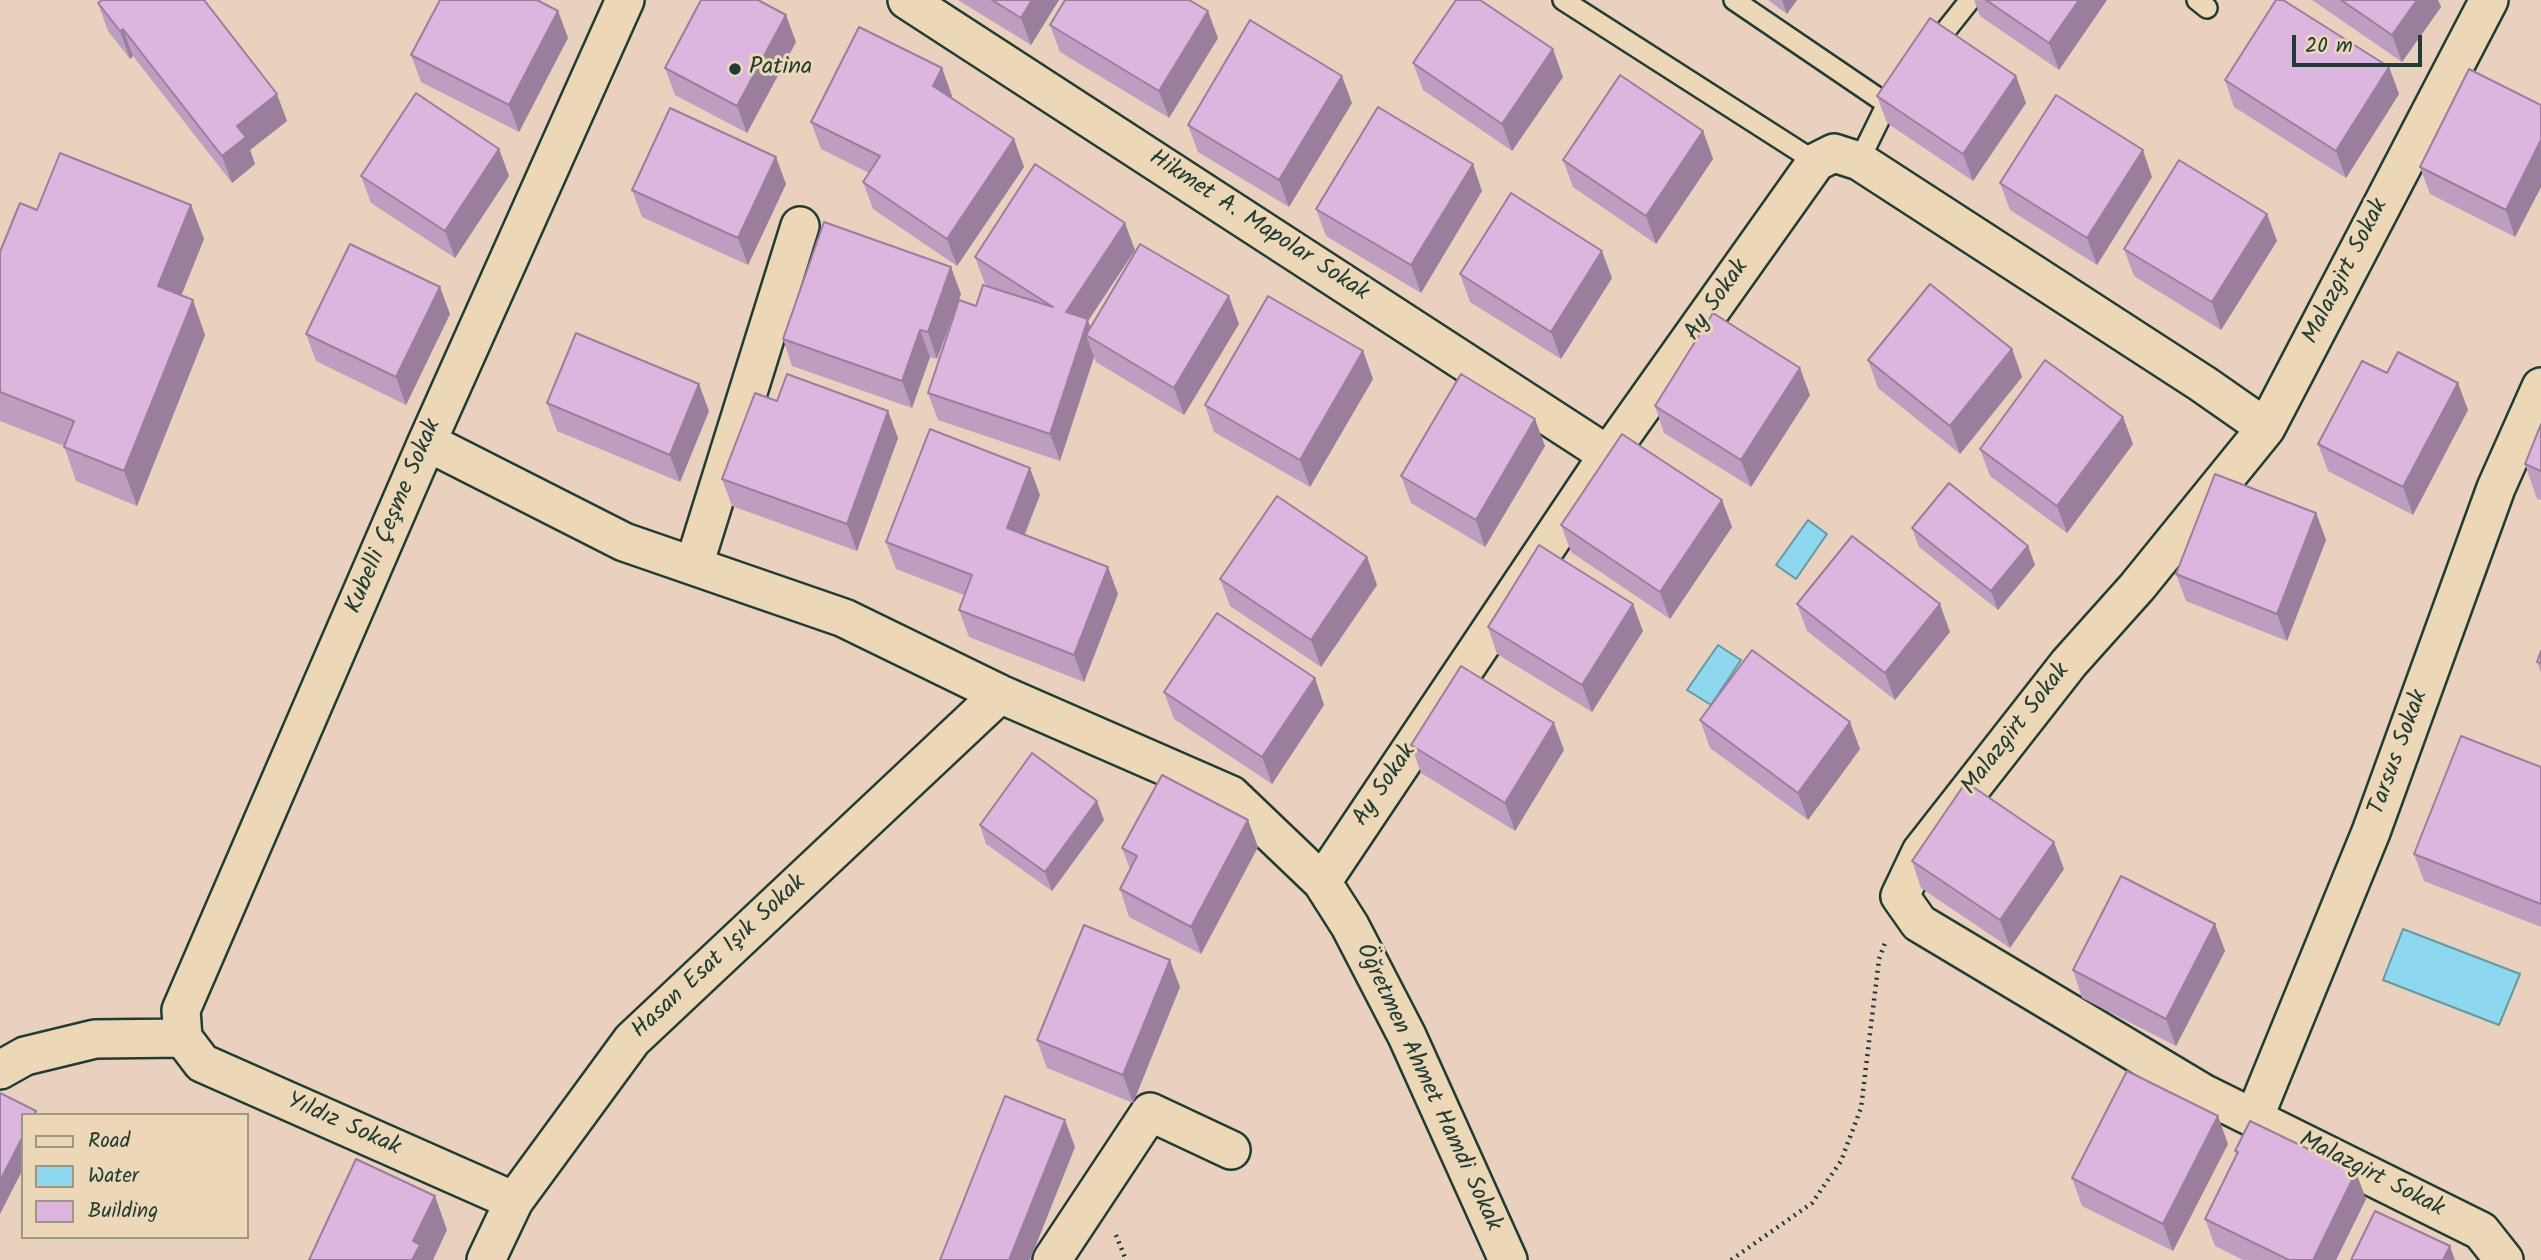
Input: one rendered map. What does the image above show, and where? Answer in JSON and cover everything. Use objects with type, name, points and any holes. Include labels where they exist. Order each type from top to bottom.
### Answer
[{"type":"street","name":"Kubelli Çeşme Sokak","points":[[183,1038],[181,1010],[427,442],[625,0]]},
{"type":"street","name":"Hikmet A. Mapolar Sokak","points":[[908,0],[1608,455]]},
{"type":"street","name":"Malazgirt Sokak","points":[[2489,0],[2266,428],[2137,587],[2069,663],[2028,715],[1921,852],[1900,896],[1919,923],[2203,1093],[2481,1231],[2504,1260]]},
{"type":"street","points":[[1816,162],[1834,153],[1859,161],[2203,384],[2266,428]]},
{"type":"street","name":"Ay Sokak","points":[[1322,882],[1608,455],[1816,162]]},
{"type":"street","points":[[694,565],[800,226]]},
{"type":"street","name":"Tarsus Sokak","points":[[2255,1118],[2371,832],[2496,488],[2541,387]]},
{"type":"street","points":[[427,442],[624,542],[844,618],[1000,694],[1231,795],[1322,882]]},
{"type":"street","name":"Hasan Esat Işık Sokak","points":[[486,1260],[514,1201],[632,1040],[1000,694]]},
{"type":"street","name":"Öğretmen Ahmet Hamdi Sokak","points":[[1322,882],[1350,926],[1407,1036],[1508,1260]]},
{"type":"street","points":[[0,1070],[25,1056],[95,1039],[183,1038]]},
{"type":"street","name":"Yıldız Sokak","points":[[183,1038],[202,1063],[514,1201]]},
{"type":"street","points":[[1052,1260],[1150,1112],[1231,1150]]},
{"type":"lane","points":[[1563,0],[1816,162]]},
{"type":"lane","points":[[1734,0],[1887,104]]},
{"type":"lane","points":[[1859,161],[1887,104],[1970,0]]},
{"type":"path","points":[[1731,1260],[1812,1203],[1841,1161],[1861,1108],[1879,960],[1900,896]]},
{"type":"water","points":[[1808,520],[1827,534],[1796,579],[1776,565]]},
{"type":"water","points":[[1718,645],[1741,660],[1711,705],[1687,690]]},
{"type":"water","points":[[2403,929],[2520,974],[2499,1025],[2383,980]]},
{"type":"building","points":[[102,0],[204,0],[277,94],[237,126],[246,137],[222,156],[123,29],[120,31],[98,3]]},
{"type":"building","points":[[440,0],[537,0],[558,11],[509,105],[411,55]]},
{"type":"building","points":[[701,0],[758,0],[786,15],[737,106],[665,68]]},
{"type":"building","points":[[992,0],[1032,0],[1021,18]]},
{"type":"building","points":[[1065,0],[1189,0],[1208,11],[1159,91],[1050,25]]},
{"type":"building","points":[[1456,0],[1480,0],[1553,49],[1502,124],[1413,63]]},
{"type":"building","points":[[1986,0],[2079,0],[2049,43]]},
{"type":"building","points":[[2276,0],[2283,0],[2389,67],[2336,151],[2225,80]]},
{"type":"building","points":[[2341,0],[2417,0],[2392,35]]},
{"type":"building","points":[[1930,18],[2016,76],[1963,154],[1877,96]]},
{"type":"building","points":[[1250,20],[1342,76],[1279,180],[1188,125]]},
{"type":"building","points":[[859,27],[942,68],[933,86],[1014,139],[947,239],[863,182],[880,156],[811,122]]},
{"type":"building","points":[[2469,69],[2541,105],[2541,140],[2506,210],[2420,167]]},
{"type":"building","points":[[1620,75],[1703,131],[1646,216],[1563,160]]},
{"type":"building","points":[[416,93],[499,149],[445,231],[361,176]]},
{"type":"building","points":[[2056,95],[2143,150],[2087,238],[2000,183]]},
{"type":"building","points":[[1378,107],[1473,164],[1411,265],[1316,209]]},
{"type":"building","points":[[670,108],[776,157],[738,238],[632,190]]},
{"type":"building","points":[[60,153],[191,205],[158,286],[193,300],[124,471],[64,447],[74,421],[0,392],[0,252],[20,203],[37,210]]},
{"type":"building","points":[[2179,160],[2267,214],[2212,302],[2124,249]]},
{"type":"building","points":[[1035,164],[1125,223],[1066,312],[1088,319],[1050,434],[928,393],[959,300],[976,306],[983,285],[1053,307],[975,257]]},
{"type":"building","points":[[1511,193],[1602,251],[1551,332],[1460,274]]},
{"type":"building","points":[[824,222],[951,267],[928,332],[920,330],[902,381],[783,339]]},
{"type":"building","points":[[350,244],[440,287],[396,377],[306,334]]},
{"type":"building","points":[[1140,244],[1229,296],[1174,388],[1086,335]]},
{"type":"building","points":[[1930,284],[2012,349],[1950,426],[1868,360]]},
{"type":"building","points":[[1268,296],[1363,351],[1300,460],[1205,405]]},
{"type":"building","points":[[1713,313],[1800,368],[1741,460],[1655,406]]},
{"type":"building","points":[[576,333],[699,384],[670,455],[547,403]]},
{"type":"building","points":[[2398,352],[2458,383],[2403,487],[2318,444],[2362,361],[2387,373]]},
{"type":"building","points":[[2045,360],[2123,417],[2057,506],[1980,449]]},
{"type":"building","points":[[787,374],[888,411],[847,524],[722,479],[755,393],[777,401]]},
{"type":"building","points":[[1461,374],[1535,419],[1476,520],[1401,476]]},
{"type":"building","points":[[2541,424],[2541,471],[2525,464]]},
{"type":"building","points":[[930,429],[1030,468],[1007,528],[1108,567],[1074,655],[959,610],[972,575],[886,542]]},
{"type":"building","points":[[1622,434],[1722,500],[1660,592],[1561,525]]},
{"type":"building","points":[[2215,474],[2316,513],[2277,614],[2176,574]]},
{"type":"building","points":[[1949,483],[2028,546],[1991,591],[1912,528]]},
{"type":"building","points":[[1277,496],[1367,557],[1311,640],[1220,579]]},
{"type":"building","points":[[1852,536],[1940,604],[1885,673],[1797,604]]},
{"type":"building","points":[[1539,545],[1633,604],[1582,685],[1488,627]]},
{"type":"building","points":[[1217,613],[1315,678],[1262,757],[1164,692]]},
{"type":"building","points":[[1752,650],[1850,722],[1798,793],[1700,720]]},
{"type":"building","points":[[1461,666],[1554,723],[1505,803],[1411,745]]},
{"type":"building","points":[[2461,736],[2541,767],[2541,904],[2414,854]]},
{"type":"building","points":[[1032,753],[1097,801],[1045,872],[980,825]]},
{"type":"building","points":[[1162,775],[1248,820],[1191,927],[1120,889],[1137,856],[1122,848]]},
{"type":"building","points":[[1966,782],[2054,842],[2000,920],[1912,861]]},
{"type":"building","points":[[2121,876],[2215,924],[2166,1019],[2073,970]]},
{"type":"building","points":[[1084,925],[1170,960],[1123,1075],[1037,1040]]},
{"type":"building","points":[[2127,1071],[2218,1116],[2163,1224],[2072,1178]]},
{"type":"building","points":[[0,1093],[36,1111],[21,1113],[21,1140],[0,1181]]},
{"type":"building","points":[[1005,1096],[1065,1120],[1009,1260],[940,1260]]},
{"type":"building","points":[[2250,1121],[2356,1172],[2313,1260],[2289,1260],[2205,1219]]},
{"type":"building","points":[[356,1159],[435,1196],[413,1241],[420,1245],[412,1260],[309,1260]]},
{"type":"building","points":[[2375,1211],[2450,1246],[2443,1260],[2351,1260]]},
{"type":"place","name":"Patina","points":[[735,69]]}]
